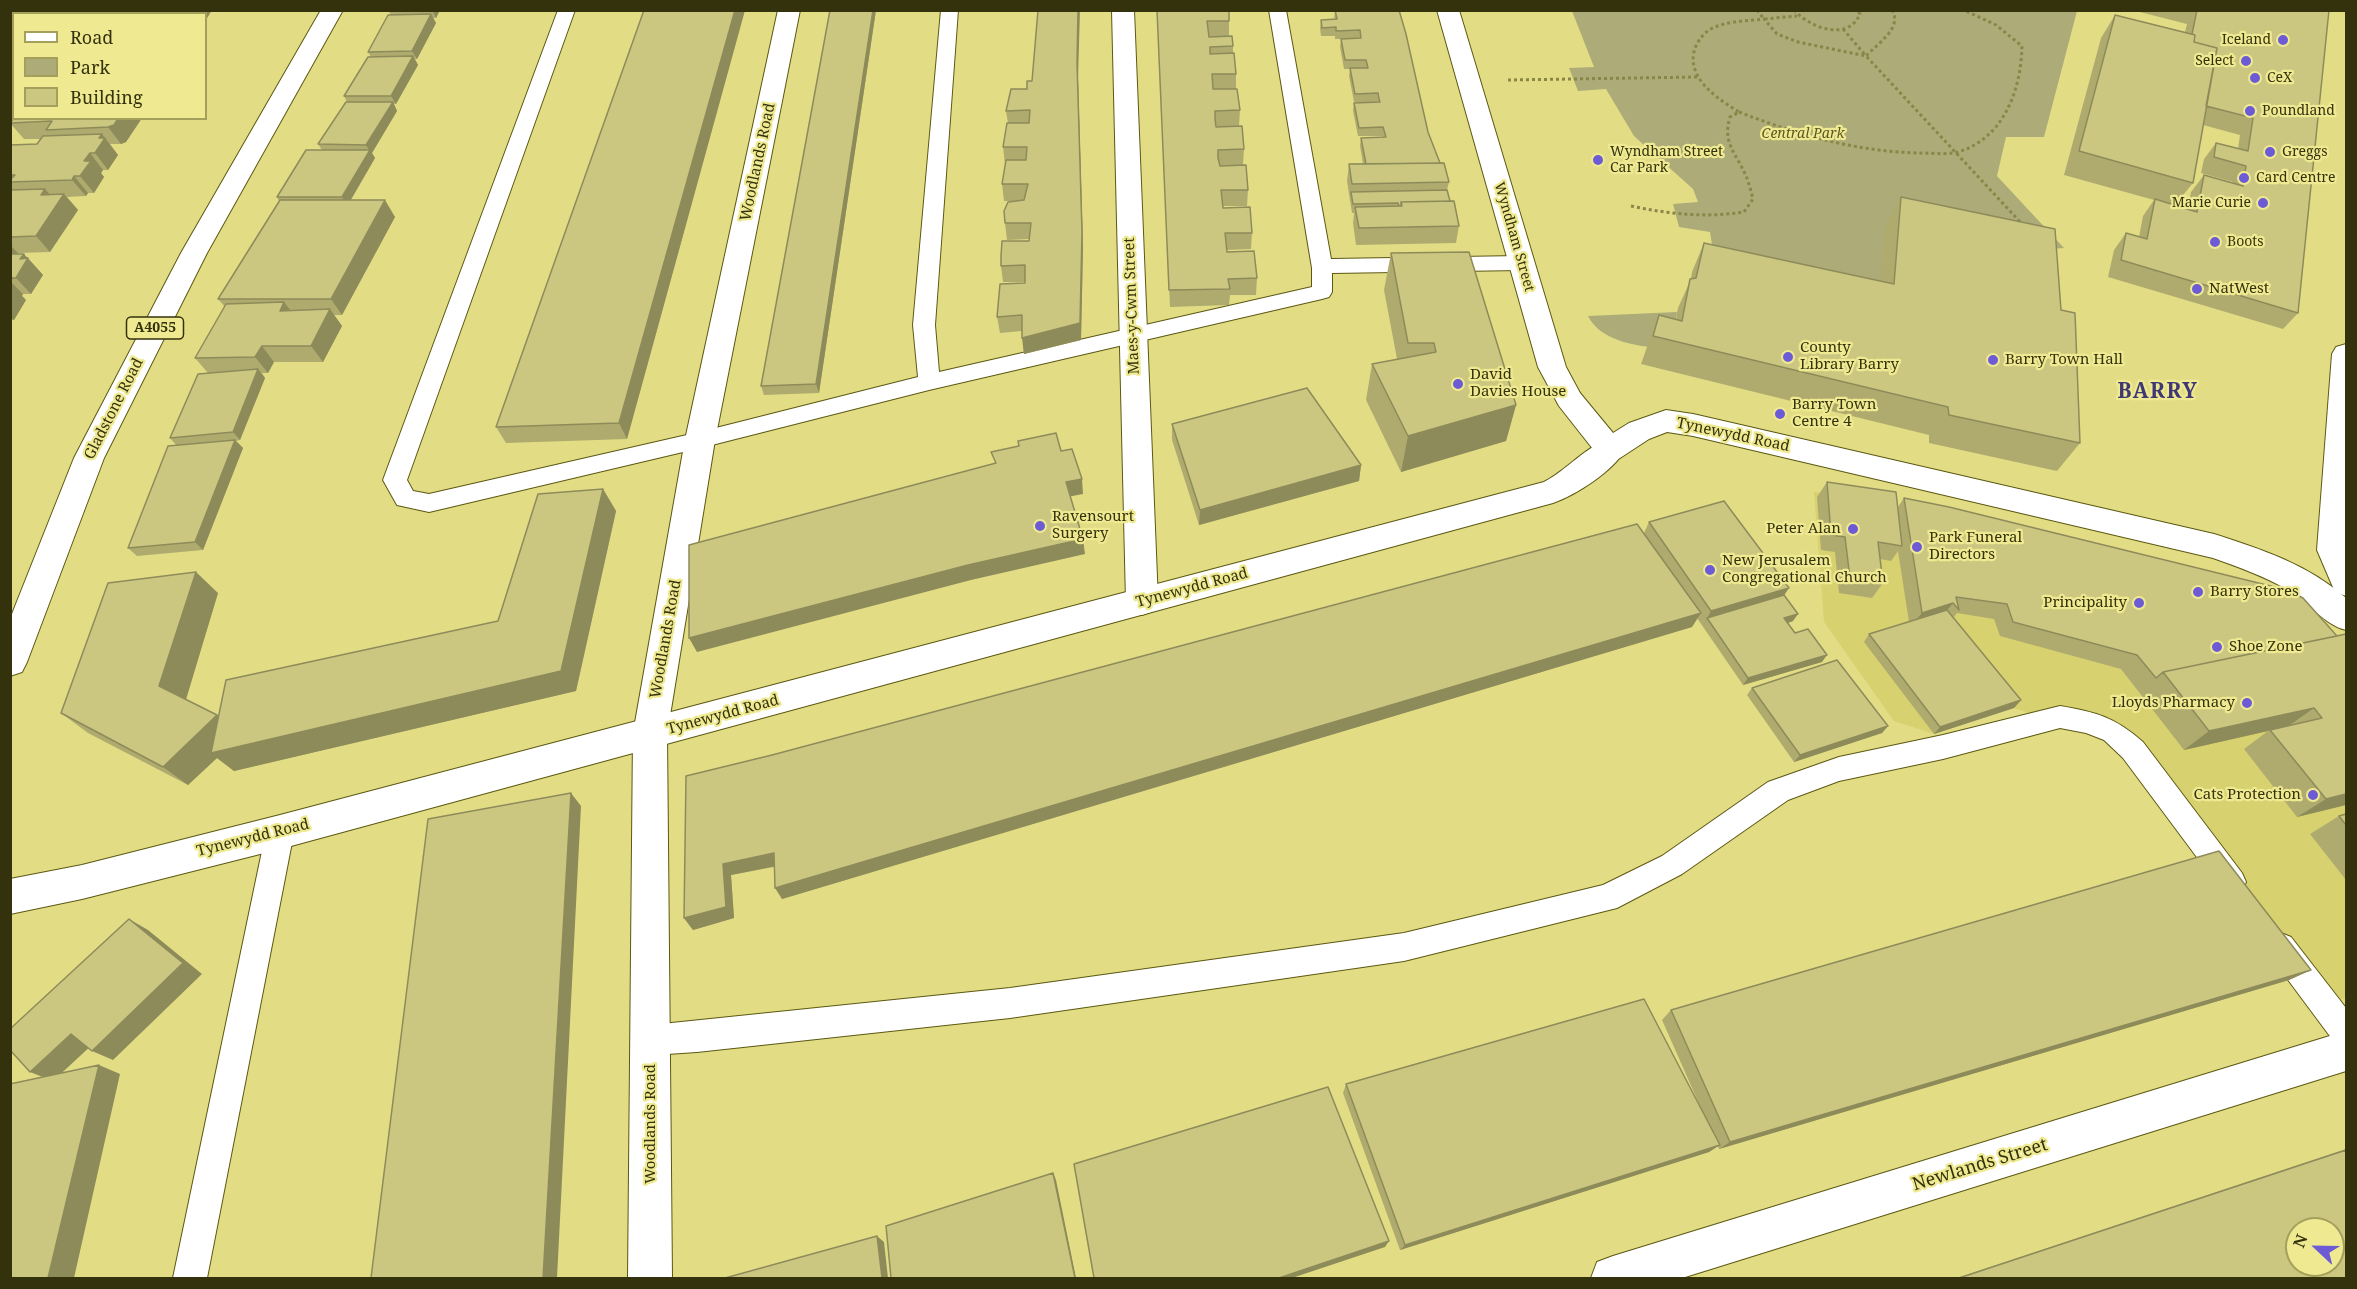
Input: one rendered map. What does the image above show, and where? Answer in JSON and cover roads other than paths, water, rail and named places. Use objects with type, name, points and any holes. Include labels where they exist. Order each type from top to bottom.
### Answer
[{"type":"street","name":"Gladstone Road","points":[[10,662],[89,458],[194,253],[332,10]]},
{"type":"street","name":"Woodlands Road","points":[[650,1278],[651,734],[700,440],[789,10]]},
{"type":"street","name":"Maes-y-Cwm Street","points":[[1123,10],[1142,602]]},
{"type":"street","name":"Wyndham Street","points":[[1448,10],[1552,366],[1569,399],[1610,450]]},
{"type":"street","points":[[2346,354],[2333,550],[2346,583]]},
{"type":"street","name":"Tynewydd Road","points":[[10,897],[82,882],[280,832],[1553,491],[1573,480],[1610,450],[1639,431],[1666,421],[1693,425],[2214,546],[2280,570],[2324,595],[2346,617]]},
{"type":"street","name":"Newlands Street","points":[[1613,1278],[2346,1051]]},
{"type":"lane","points":[[567,10],[395,480],[405,499],[429,503],[700,440],[929,382],[1322,292],[1321,266],[1277,10]]},
{"type":"lane","points":[[929,382],[924,325],[950,10]]},
{"type":"lane","points":[[1321,266],[1521,263]]},
{"type":"lane","points":[[652,1040],[697,1038],[1010,1003],[1404,946],[1606,898],[1672,865],[1778,791],[1839,769],[1943,747],[2060,717],[2088,722],[2113,732],[2133,750],[2247,901]]},
{"type":"lane","points":[[190,1278],[280,832]]},
{"type":"lane","points":[[2268,929],[2346,1032]]},
{"type":"place","name":"Iceland","points":[[2283,40]]},
{"type":"place","name":"Select","points":[[2246,61]]},
{"type":"place","name":"CeX","points":[[2255,78]]},
{"type":"place","name":"Poundland","points":[[2250,111]]},
{"type":"place","name":"Greggs","points":[[2270,152]]},
{"type":"place","name":"Wyndham Street Car Park","points":[[1598,160]]},
{"type":"place","name":"Card Centre","points":[[2244,178]]},
{"type":"place","name":"Marie Curie","points":[[2263,203]]},
{"type":"place","name":"Boots","points":[[2215,242]]},
{"type":"place","name":"NatWest","points":[[2197,289]]},
{"type":"place","name":"County Library Barry","points":[[1788,357]]},
{"type":"place","name":"Barry Town Hall","points":[[1993,360]]},
{"type":"place","name":"David Davies House","points":[[1458,384]]},
{"type":"place","name":"Barry Town Centre 4","points":[[1780,414]]},
{"type":"place","name":"Ravensourt Surgery","points":[[1040,526]]},
{"type":"place","name":"Peter Alan","points":[[1853,529]]},
{"type":"place","name":"Park Funeral Directors","points":[[1917,547]]},
{"type":"place","name":"New Jerusalem Congregational Church","points":[[1710,570]]},
{"type":"place","name":"Barry Stores","points":[[2198,592]]},
{"type":"place","name":"Principality","points":[[2139,603]]},
{"type":"place","name":"Shoe Zone","points":[[2217,647]]},
{"type":"place","name":"Lloyds Pharmacy","points":[[2247,703]]},
{"type":"place","name":"Cats Protection","points":[[2313,795]]},
{"type":"district","name":"BARRY","points":[[2158,392]]},
{"type":"park label","name":"Central Park","points":[[1803,134]]}]
